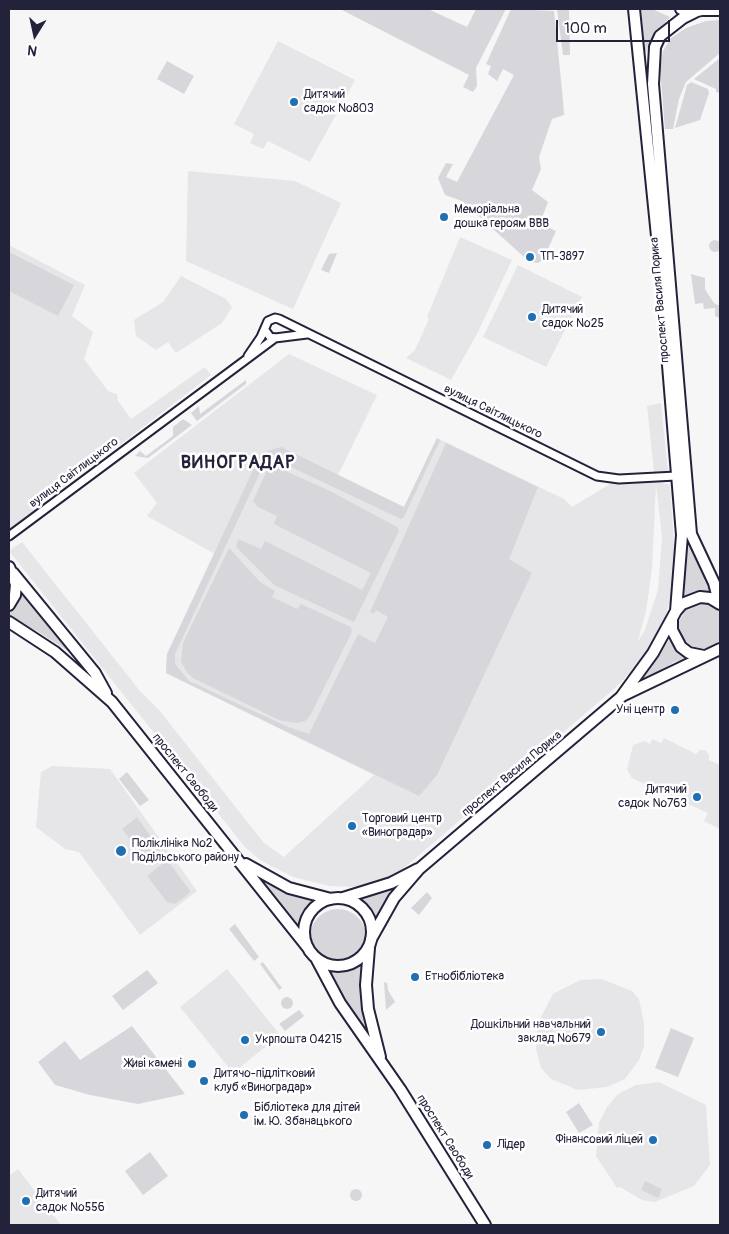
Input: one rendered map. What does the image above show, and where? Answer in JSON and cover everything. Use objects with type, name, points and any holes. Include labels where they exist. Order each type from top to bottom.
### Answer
[{"type":"street","name":"проспект Василя Порика","points":[[634,9],[659,256],[682,536],[672,630],[681,648],[689,653],[708,655]]},
{"type":"street","points":[[681,9],[720,10]]},
{"type":"street","name":"проспект Василя Порика","points":[[702,10],[683,18],[660,36],[655,47],[654,84],[690,526],[701,557],[714,583],[720,603]]},
{"type":"street","points":[[275,318],[279,319],[284,330],[277,337],[270,337],[265,330],[268,321],[275,318]]},
{"type":"street","name":"вулиця Світлицького","points":[[279,319],[597,476],[619,479],[676,476]]},
{"type":"street","name":"вулиця Світлицького","points":[[248,356],[265,330]]},
{"type":"street","name":"вулиця Світлицького","points":[[9,536],[248,356],[277,337],[307,334]]},
{"type":"street","points":[[9,605],[16,590],[11,570]]},
{"type":"street","name":"проспект Свободи","points":[[11,570],[95,673],[112,702],[308,948]]},
{"type":"street","name":"проспект Василя Порика","points":[[621,697],[674,616],[691,599],[700,597],[720,603]]},
{"type":"street","name":"проспект Свободи","points":[[9,622],[55,652],[112,702]]},
{"type":"street","name":"проспект Василя Порика","points":[[370,943],[394,898],[419,869],[621,697],[688,662],[720,649]]},
{"type":"street","name":"проспект Свободи","points":[[238,860],[289,888],[336,899]]},
{"type":"street","name":"проспект Василя Порика","points":[[336,899],[384,886],[419,869]]},
{"type":"street","points":[[336,899],[352,902],[362,909],[371,926],[370,943],[357,960],[346,966],[327,964],[316,958],[308,948],[304,930],[308,917],[320,903],[336,899]]},
{"type":"street","name":"проспект Свободи","points":[[370,943],[366,985],[382,1063]]},
{"type":"street","name":"проспект Свободи","points":[[316,958],[340,1003],[382,1063],[485,1225]]},
{"type":"shaded area","points":[[340,9],[428,9],[467,27],[476,9],[506,9],[476,68],[477,86],[473,92],[463,87],[469,75]]},
{"type":"shaded area","points":[[511,9],[554,11],[564,115],[552,119],[539,157],[541,169],[532,190],[548,202],[540,223],[556,231],[543,260],[538,263],[532,262],[536,256],[527,251],[524,257],[462,201],[445,195],[438,178],[446,163],[453,164],[446,177],[457,182],[514,75],[503,69],[497,81],[488,74],[491,66],[486,64]]},
{"type":"shaded area","points":[[557,9],[569,9],[570,55],[563,55]]},
{"type":"shaded area","points":[[641,9],[652,9],[670,17],[652,37],[645,54]]},
{"type":"shaded area","points":[[720,20],[720,53],[686,82],[679,99],[673,129],[665,129],[660,68],[663,51],[671,38],[686,28],[706,21]]},
{"type":"shaded area","name":"Дитячий садок №803","points":[[278,41],[355,80],[310,162],[268,141],[263,149],[250,143],[254,134],[234,124]]},
{"type":"shaded area","points":[[720,58],[720,93],[716,92],[716,89],[694,79]]},
{"type":"shaded area","points":[[167,61],[194,76],[184,94],[157,79]]},
{"type":"shaded area","points":[[691,82],[708,89],[709,93],[700,120],[675,128],[687,85]]},
{"type":"shaded area","points":[[188,171],[295,181],[341,203],[293,309],[186,261]]},
{"type":"shaded area","points":[[460,237],[512,260],[477,334],[451,380],[406,358],[415,350],[429,319],[427,317]]},
{"type":"shaded area","points":[[715,240],[721,246],[715,252],[709,246]]},
{"type":"shaded area","points":[[9,245],[85,285],[72,316],[93,332],[84,359],[108,391],[117,394],[118,401],[131,419],[205,367],[211,375],[9,530]]},
{"type":"shaded area","points":[[9,252],[74,285],[58,316],[9,291]]},
{"type":"shaded area","points":[[337,253],[329,273],[321,270],[329,254]]},
{"type":"shaded area","name":"Дитячий садок №25","points":[[518,265],[582,297],[546,367],[483,337]]},
{"type":"shaded area","points":[[691,274],[705,278],[705,289],[714,303],[720,306],[720,322],[719,318],[715,316],[715,308],[704,309],[703,303],[695,304]]},
{"type":"shaded area","points":[[181,276],[226,299],[232,307],[222,323],[176,353],[168,342],[156,350],[136,336],[134,320],[163,302]]},
{"type":"shaded area","points":[[289,354],[377,395],[338,475],[404,507],[437,438],[564,499],[572,507],[610,484],[655,481],[670,485],[674,545],[672,592],[665,618],[642,660],[614,689],[398,873],[377,882],[357,887],[330,886],[293,877],[260,860],[245,847],[9,551],[22,542],[140,691],[159,710],[264,843],[284,857],[374,775],[166,673],[167,654],[215,554],[147,516],[157,503],[134,473]],"holes":[[[656,485],[662,537],[658,590],[644,632],[638,641],[646,611],[652,569]]]},
{"type":"shaded area","points":[[246,380],[246,384],[197,421],[191,413],[199,406],[200,414]]},
{"type":"shaded area","points":[[661,403],[668,472],[654,472],[647,406]]},
{"type":"shaded area","points":[[183,419],[192,425],[148,458],[135,456],[140,451],[146,456],[173,436],[173,427]]},
{"type":"shaded area","points":[[437,438],[440,440],[404,517],[401,519],[274,459],[265,462],[175,654],[175,664],[189,681],[288,727],[309,734],[358,634],[375,643],[388,617],[376,610],[374,614],[370,612],[446,443],[538,487],[509,559],[532,573],[437,775],[419,796],[166,673],[167,654],[261,453],[281,447],[404,507]]},
{"type":"shaded area","points":[[270,464],[330,491],[397,527],[399,531],[354,622],[274,585],[236,547],[238,539],[261,549],[265,541],[362,590],[371,573],[274,524],[277,516],[258,507],[253,501]]},
{"type":"shaded area","points":[[687,532],[710,592],[696,591],[684,598]]},
{"type":"shaded area","points":[[229,548],[260,582],[275,591],[272,597],[297,609],[301,604],[351,627],[352,632],[310,716],[305,721],[296,723],[279,720],[193,678],[186,671],[181,661],[183,643]]},
{"type":"shaded area","points":[[21,589],[70,648],[68,651],[37,631],[9,619],[9,612],[18,600]]},
{"type":"shaded area","points":[[701,603],[709,604],[720,612],[720,640],[713,647],[698,649],[684,642],[678,628],[679,621],[687,608]]},
{"type":"shaded area","points":[[669,640],[675,649],[688,658],[674,662],[636,687]]},
{"type":"shaded area","name":"Дитячий садок №763","points":[[664,738],[696,754],[700,750],[705,750],[709,755],[709,760],[720,765],[720,829],[704,821],[708,813],[632,778],[627,770],[633,745],[644,741],[650,744],[652,739],[661,743]]},
{"type":"shaded area","name":"Поліклініка №2 Подільського району","points":[[52,766],[110,769],[197,891],[140,935],[79,852],[65,849],[36,827],[41,772]]},
{"type":"shaded area","points":[[127,772],[149,800],[140,806],[119,779]]},
{"type":"shaded area","points":[[137,817],[160,850],[146,859],[122,829]]},
{"type":"shaded area","points":[[167,860],[191,892],[175,904],[167,902],[147,876]]},
{"type":"shaded area","points":[[256,876],[284,892],[314,900],[315,902],[304,916],[300,930]]},
{"type":"shaded area","points":[[400,882],[402,885],[374,927],[373,916],[368,908],[357,898]]},
{"type":"shaded area","points":[[427,892],[432,898],[419,915],[411,908]]},
{"type":"shaded area","points":[[332,909],[344,909],[358,917],[366,931],[364,948],[358,957],[344,965],[332,965],[322,960],[315,953],[310,943],[310,931],[315,921],[322,914]]},
{"type":"shaded area","points":[[235,924],[259,957],[254,961],[229,929]]},
{"type":"shaded area","points":[[263,962],[282,988],[279,990],[260,964]]},
{"type":"shaded area","points":[[360,963],[363,965],[361,987],[366,1033],[363,1034],[324,968],[342,971]]},
{"type":"shaded area","points":[[227,969],[280,1035],[233,1073],[180,1007]]},
{"type":"shaded area","points":[[147,970],[158,983],[123,1010],[112,996]]},
{"type":"shaded area","points":[[601,979],[632,991],[639,999],[644,1023],[644,1046],[639,1060],[625,1079],[607,1087],[578,1090],[551,1079],[541,1068],[536,1049],[537,1032],[541,1017],[553,994],[580,980]]},
{"type":"shaded area","points":[[384,982],[387,983],[388,990],[395,1002],[386,1010]]},
{"type":"shaded area","points":[[289,997],[292,998],[292,1008],[285,1009],[282,1008],[281,1001],[282,998]]},
{"type":"shaded area","points":[[299,1010],[304,1016],[285,1031],[279,1024]]},
{"type":"shaded area","points":[[132,1026],[185,1094],[138,1104],[90,1095],[55,1085],[38,1062],[65,1041],[80,1060]]},
{"type":"shaded area","points":[[671,1028],[694,1038],[678,1077],[655,1068]]},
{"type":"shaded area","name":"Фінансовий ліцей","points":[[659,1082],[706,1105],[710,1165],[694,1186],[655,1202],[642,1200],[620,1187],[617,1188],[596,1156],[599,1123],[607,1107],[618,1094],[636,1085]]},
{"type":"shaded area","points":[[579,1103],[593,1125],[579,1133],[566,1112]]},
{"type":"shaded area","points":[[150,1152],[168,1176],[143,1195],[125,1171]]},
{"type":"shaded area","name":"Дитячий садок №556","points":[[18,1169],[61,1225],[9,1225],[9,1176]]},
{"type":"shaded area","points":[[645,1181],[662,1189],[658,1198],[641,1190]]},
{"type":"shaded area","points":[[356,1189],[362,1195],[356,1201],[350,1195]]},
{"type":"place","name":"Дитячий садок №803","points":[[294,102]]},
{"type":"place","name":"Меморіальна дошка героям ВВВ","points":[[444,217]]},
{"type":"place","name":"ТП-3897","points":[[530,257]]},
{"type":"place","name":"Дитячий садок №25","points":[[532,317]]},
{"type":"place","name":"Уні центр","points":[[675,710]]},
{"type":"place","name":"Дитячий садок №763","points":[[697,797]]},
{"type":"place","name":"Торговий центр «Виноградар»","points":[[352,826]]},
{"type":"place","name":"Поліклініка №2 Подільського району","points":[[121,851]]},
{"type":"place","name":"Етнобібліотека","points":[[415,977]]},
{"type":"place","name":"Дошкільний навчальний заклад №679","points":[[601,1032]]},
{"type":"place","name":"Укрпошта 04215","points":[[245,1040]]},
{"type":"place","name":"Живі камені","points":[[192,1064]]},
{"type":"place","name":"Дитячо-підлітковий клуб «Виноградар»","points":[[204,1081]]},
{"type":"place","name":"Бібліотека для дітей ім. Ю. Збанацького","points":[[244,1115]]},
{"type":"place","name":"Фінансовий ліцей","points":[[653,1140]]},
{"type":"place","name":"Лідер","points":[[487,1145]]},
{"type":"place","name":"Дитячий садок №556","points":[[26,1201]]},
{"type":"district","name":"ВИНОГРАДАР","points":[[238,463]]}]
